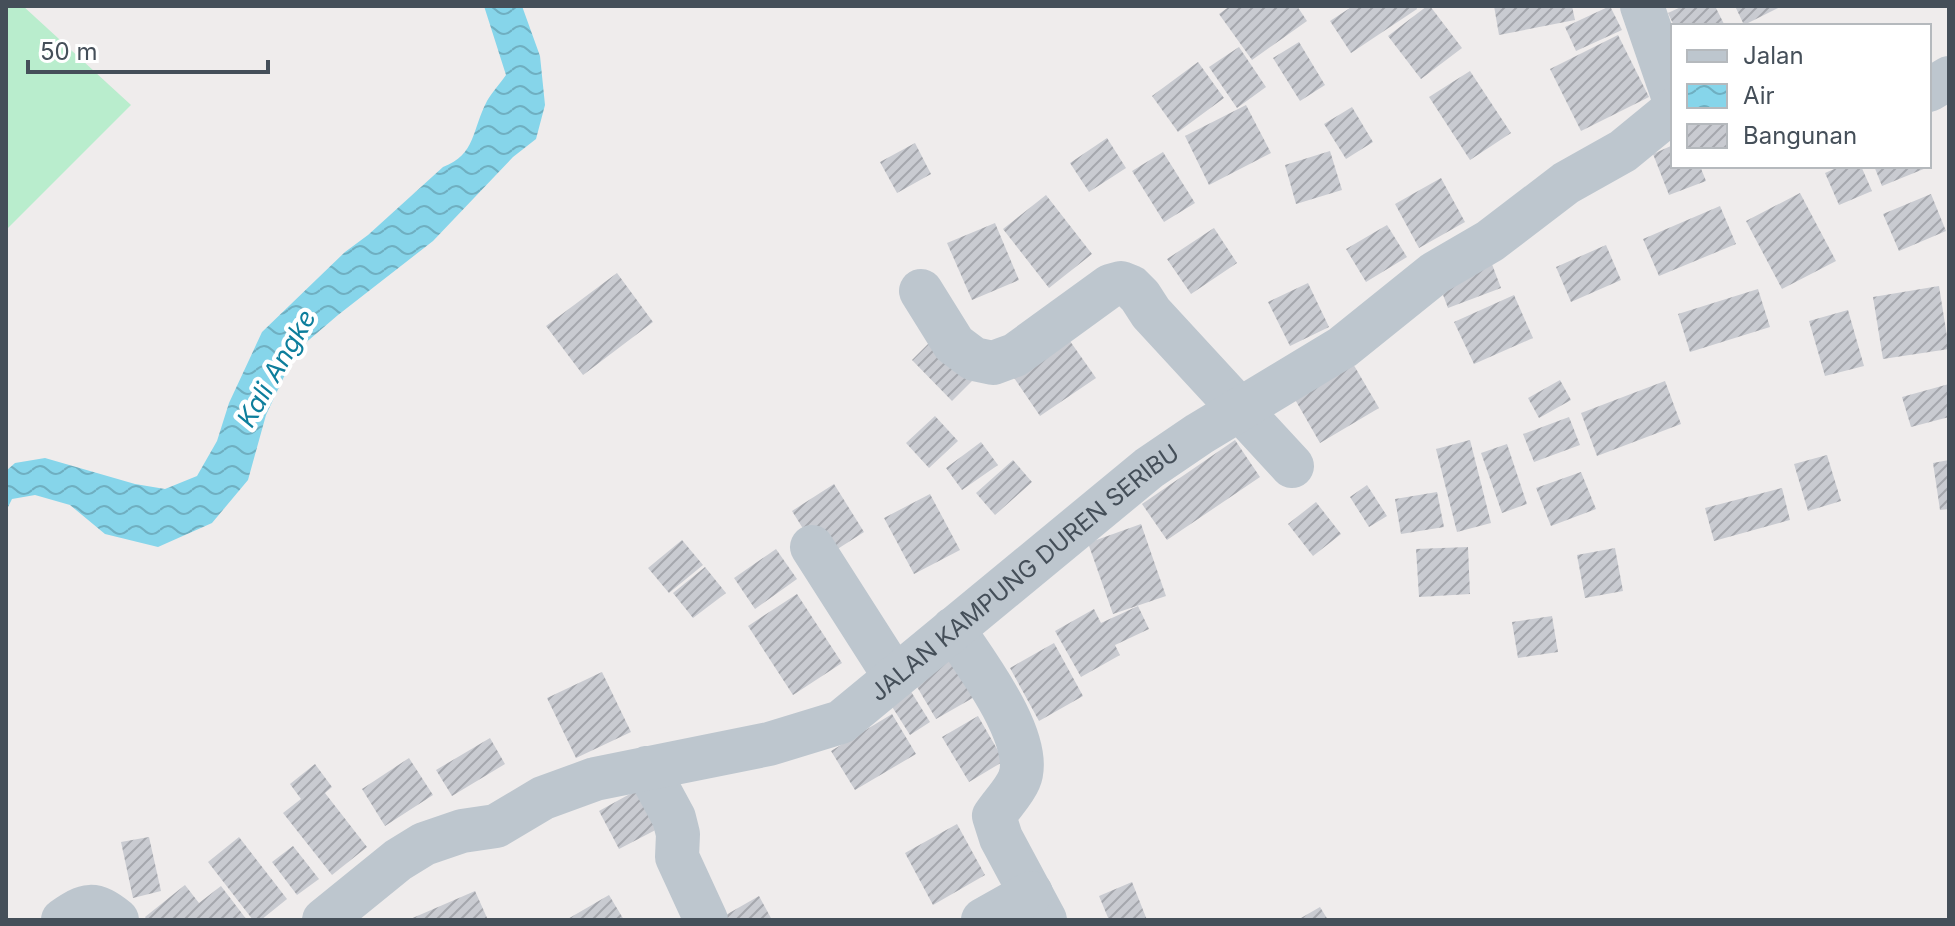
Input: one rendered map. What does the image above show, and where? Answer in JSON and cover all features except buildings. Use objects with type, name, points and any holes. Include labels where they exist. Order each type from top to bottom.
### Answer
[{"type":"street","points":[[1642,6],[1671,91]]},
{"type":"street","points":[[1931,89],[1949,78]]},
{"type":"street","name":"JALAN KAMPUNG DUREN SERIBU","points":[[324,920],[398,860],[424,844],[462,831],[496,826],[543,798],[595,779],[769,744],[841,722],[1149,468],[1343,347],[1435,273],[1490,241],[1566,183],[1623,151],[1671,112]]},
{"type":"street","points":[[921,291],[954,344],[974,359],[993,363],[1015,355],[1110,286],[1121,283],[1140,296],[1151,313],[1292,466]]},
{"type":"street","points":[[812,547],[895,677]]},
{"type":"street","points":[[953,629],[988,681],[1023,752],[1020,779],[994,816],[1001,838],[1038,907],[983,920]]},
{"type":"street","points":[[647,768],[674,818],[677,857],[706,920]]},
{"type":"street","points":[[63,920],[78,909],[91,905],[103,908],[117,920]]},
{"type":"green space","points":[[6,6],[23,6],[131,105],[6,230]]},
{"type":"water","name":"Kali Angke","points":[[484,6],[522,6],[540,56],[545,105],[536,139],[513,157],[433,241],[296,351],[266,415],[248,480],[212,523],[158,547],[105,534],[70,505],[35,495],[12,499],[6,511],[6,471],[15,463],[45,458],[135,484],[165,489],[197,476],[217,441],[229,403],[262,332],[345,252],[443,167],[462,156],[472,140],[487,101],[506,75]]}]
